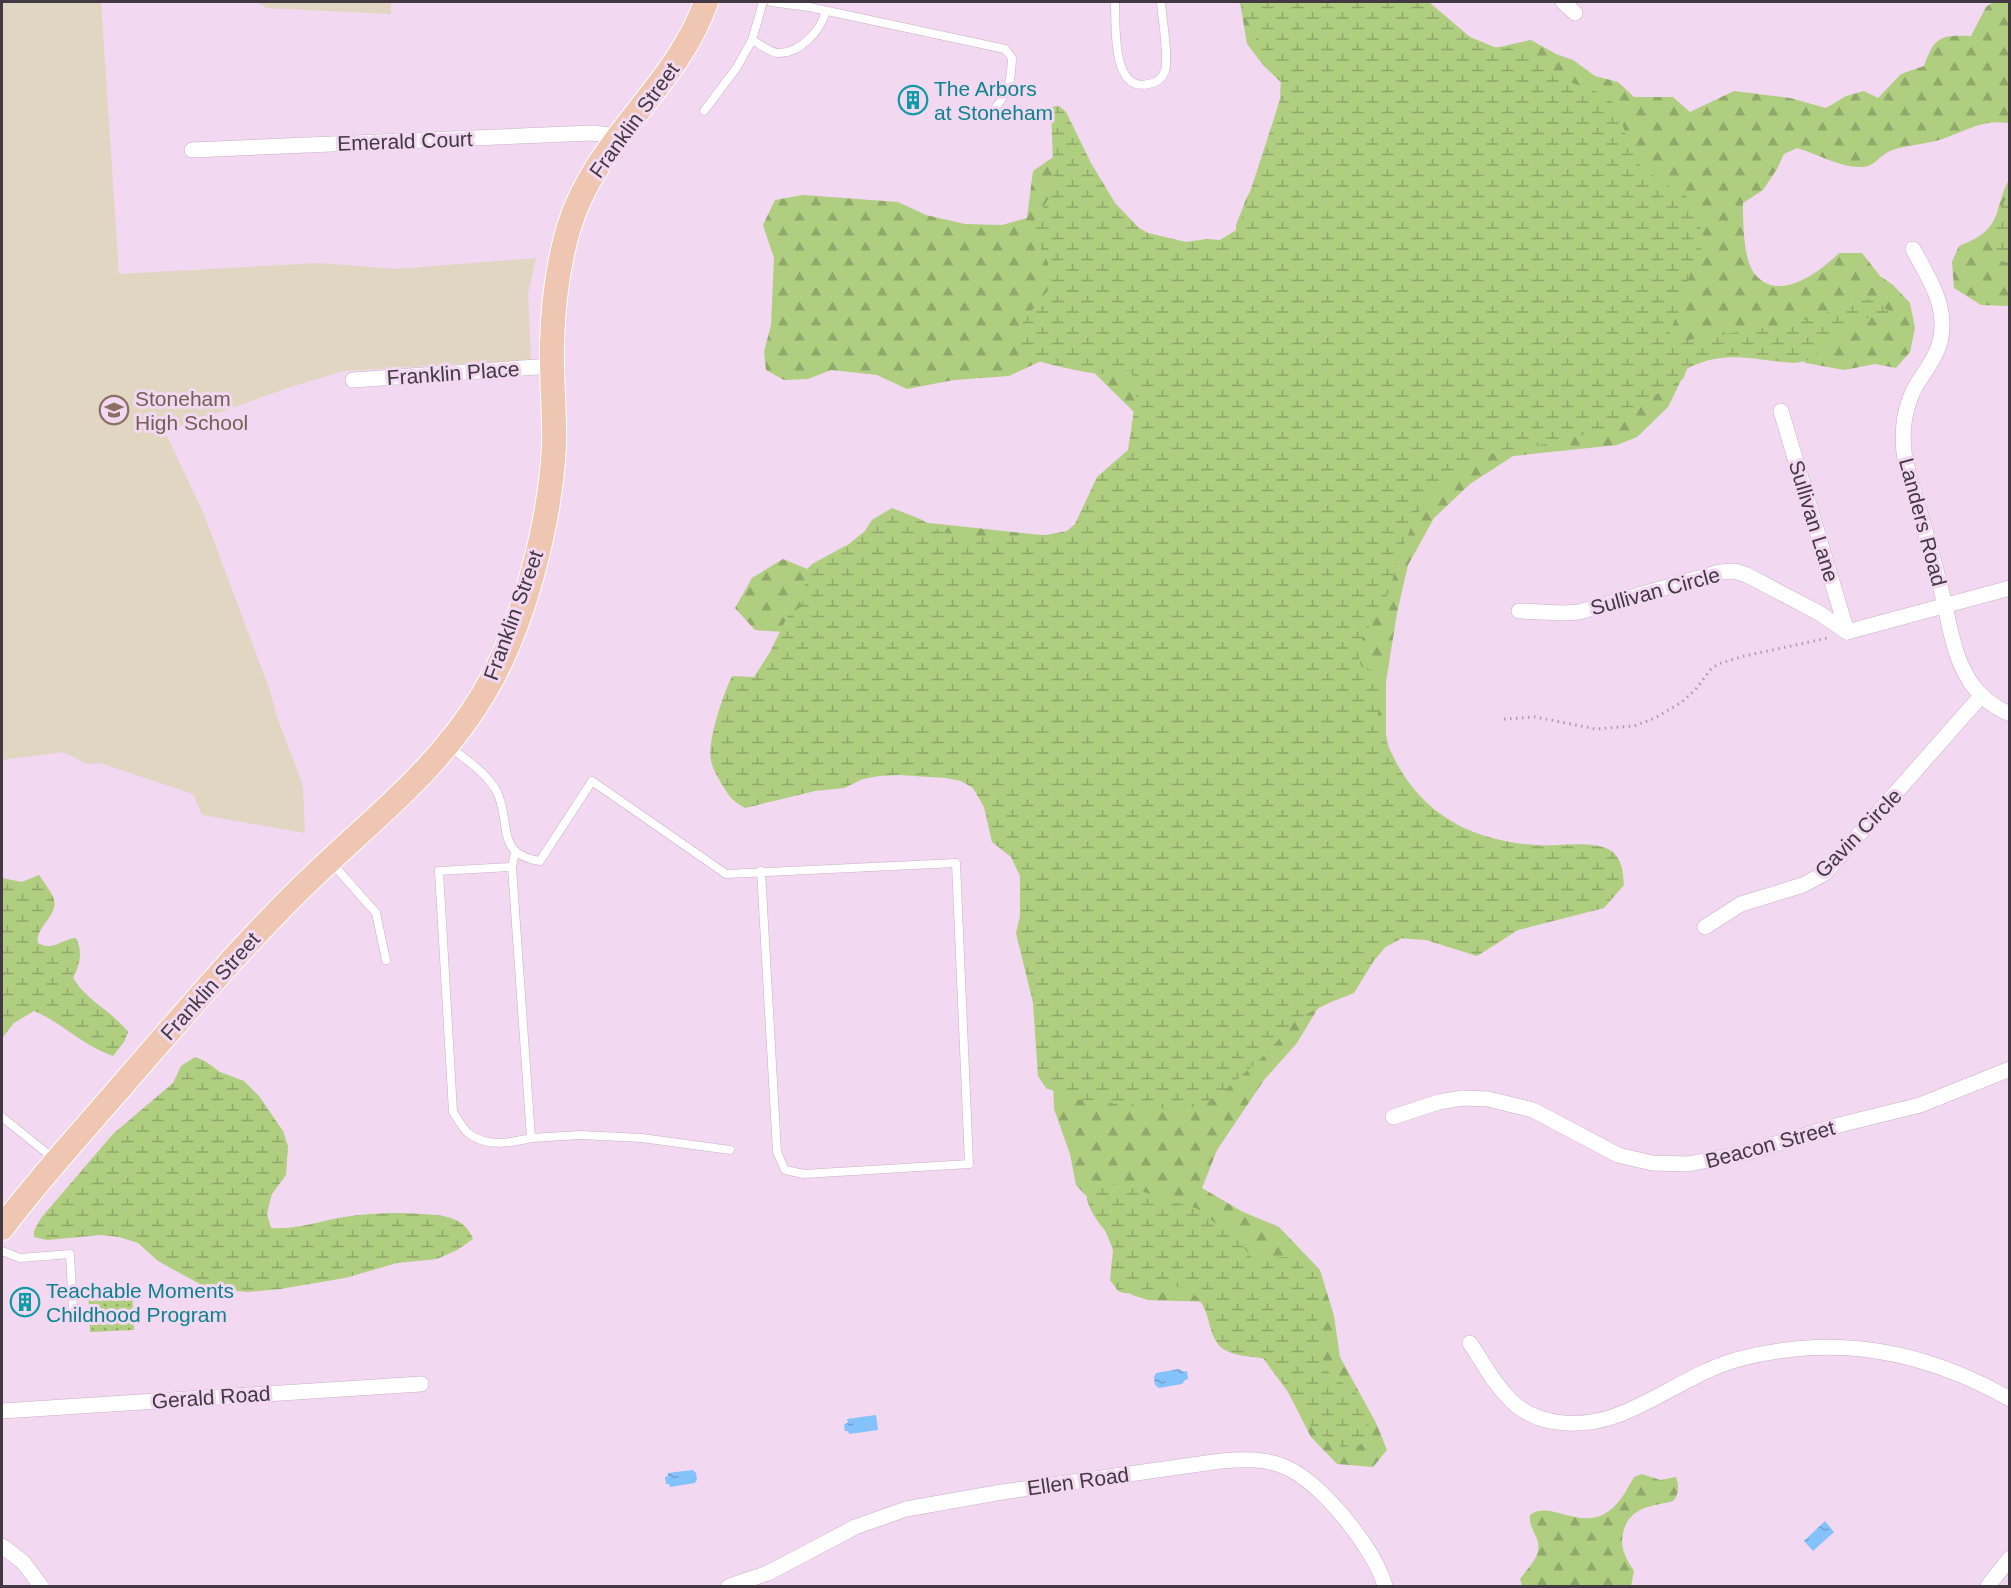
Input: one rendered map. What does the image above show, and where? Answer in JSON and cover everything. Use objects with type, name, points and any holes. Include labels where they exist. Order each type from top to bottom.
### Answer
[{"type":"main road","name":"Franklin Street","points":[[2,1228],[219,973],[329,860],[412,785],[448,746],[493,676],[514,628],[539,546],[547,506],[554,444],[552,366],[555,299],[568,229],[590,179],[618,136],[682,52],[695,30],[706,2]]},
{"type":"street","points":[[1563,2],[1575,13]]},
{"type":"street","name":"Emerald Court","points":[[192,150],[595,133],[618,136]]},
{"type":"street","name":"Landers Road","points":[[1913,249],[1933,288],[1942,326],[1935,356],[1907,407],[1903,448],[1905,460],[1955,651],[1971,683],[1981,696],[1991,705],[2010,714]]},
{"type":"street","name":"Franklin Place","points":[[353,380],[552,366]]},
{"type":"street","name":"Sullivan Lane","points":[[1781,411],[1847,632]]},
{"type":"street","name":"Sullivan Circle","points":[[1519,611],[1574,613],[1720,572],[1734,571],[1747,575],[1819,613],[1847,632]]},
{"type":"street","points":[[1847,632],[2010,588]]},
{"type":"street","name":"Gavin Circle","points":[[1705,927],[1741,903],[1803,885],[1826,873],[1981,696]]},
{"type":"street","name":"Beacon Street","points":[[1393,1117],[1439,1101],[1462,1098],[1488,1099],[1533,1110],[1618,1155],[1652,1163],[1688,1164],[1745,1153],[1843,1124],[1920,1105],[2010,1069]]},
{"type":"street","points":[[1470,1342],[1483,1363],[1515,1404],[1534,1417],[1556,1422],[1583,1422],[1614,1417],[1668,1389],[1735,1360],[1780,1350],[1812,1347],[1867,1350],[1941,1366],[1979,1382],[2010,1399]]},
{"type":"street","name":"Gerald Road","points":[[2,1411],[421,1384]]},
{"type":"street","name":"Ellen Road","points":[[729,1587],[768,1573],[855,1527],[906,1509],[1002,1492],[1246,1459],[1286,1467],[1314,1486],[1330,1502],[1372,1555],[1385,1587]]},
{"type":"street","points":[[2,1546],[23,1562],[41,1587]]},
{"type":"street","points":[[1988,1587],[2010,1558]]},
{"type":"lane","points":[[705,111],[737,67],[752,40],[763,2]]},
{"type":"lane","points":[[771,2],[826,11],[1005,49],[1012,58],[1009,85],[1006,94],[996,107]]},
{"type":"lane","points":[[1116,2],[1119,61],[1128,79],[1141,86],[1160,80],[1164,72],[1161,2]]},
{"type":"lane","points":[[752,40],[776,52],[790,50],[813,37],[826,11]]},
{"type":"lane","points":[[448,746],[486,776],[497,792],[504,811],[506,837],[515,852],[525,859],[540,861],[592,781],[726,874],[761,872],[956,863],[969,1164],[804,1174],[785,1170],[777,1152],[761,872]]},
{"type":"lane","points":[[515,852],[512,867],[531,1138]]},
{"type":"lane","points":[[329,860],[376,913],[380,923],[386,960]]},
{"type":"lane","points":[[512,867],[439,871],[453,1112],[467,1132],[482,1142],[506,1143],[531,1138],[580,1135],[642,1138],[730,1150]]},
{"type":"lane","points":[[2,1117],[57,1161]]},
{"type":"lane","points":[[2,1251],[20,1258],[70,1254],[73,1310]]},
{"type":"path","points":[[1504,719],[1535,717],[1596,729],[1634,726],[1655,718],[1682,702],[1695,690],[1711,669],[1723,662],[1818,642],[1847,632]]},
{"type":"shaded area","name":"Stoneham High School","points":[[2,2],[101,2],[119,274],[319,263],[396,269],[536,258],[528,293],[531,360],[344,371],[287,388],[165,432],[203,512],[270,691],[276,714],[303,786],[305,833],[202,815],[193,794],[100,763],[87,764],[63,752],[2,760]]},
{"type":"shaded area","points":[[257,2],[391,2],[391,14],[267,8]]},
{"type":"green space","points":[[1239,2],[1429,2],[1470,37],[1494,47],[1524,50],[1533,54],[1548,74],[1603,94],[1617,106],[1630,149],[1640,166],[1671,188],[1683,193],[1693,203],[1703,237],[1701,250],[1694,260],[1681,306],[1670,331],[1674,342],[1796,323],[1866,299],[1879,301],[1889,313],[1863,319],[1845,327],[1832,336],[1816,355],[1804,361],[1794,363],[1729,357],[1688,367],[1683,379],[1650,398],[1619,423],[1599,431],[1552,443],[1494,453],[1464,469],[1461,475],[1454,479],[1442,478],[1412,520],[1386,598],[1362,639],[1360,647],[1361,666],[1377,671],[1381,677],[1378,721],[1381,733],[1416,792],[1449,820],[1468,830],[1512,842],[1600,846],[1613,852],[1619,860],[1624,885],[1604,908],[1518,930],[1477,956],[1426,940],[1397,938],[1387,945],[1373,962],[1354,993],[1297,1019],[1265,1055],[1215,1099],[1188,1109],[1173,1110],[1080,1100],[1046,1088],[1038,1076],[1033,1003],[1016,933],[1020,916],[1020,876],[1011,857],[992,842],[984,807],[973,788],[961,781],[946,778],[879,776],[863,779],[844,788],[815,791],[745,808],[732,799],[725,790],[713,768],[710,752],[717,718],[732,676],[754,677],[770,652],[788,615],[802,606],[807,569],[849,544],[865,531],[872,520],[892,508],[920,519],[945,533],[979,536],[1041,536],[1067,531],[1075,524],[1097,477],[1128,450],[1137,391],[1133,375],[1128,370],[1111,374],[1079,371],[1027,358],[1018,348],[1021,327],[1045,295],[1050,281],[1047,260],[1028,227],[1054,190],[1051,107],[1059,106],[1066,112],[1091,163],[1115,203],[1139,228],[1148,233],[1186,242],[1220,240],[1238,229],[1280,100],[1281,78],[1259,46]]},
{"type":"green space","points":[[1240,2],[1419,23],[1495,48],[1531,40],[1556,54],[1573,60],[1595,76],[1618,82],[1634,97],[1673,97],[1690,112],[1734,91],[1790,98],[1826,108],[1846,96],[1864,91],[1878,98],[1901,74],[1924,66],[1931,49],[1940,40],[1952,36],[1971,36],[1986,7],[1993,2],[2009,2],[2009,123],[1981,125],[1939,140],[1895,149],[1863,167],[1838,163],[1797,148],[1784,154],[1763,190],[1743,203],[1744,239],[1750,266],[1763,282],[1774,286],[1786,286],[1821,269],[1839,253],[1862,253],[1880,276],[1893,285],[1910,303],[1915,328],[1910,352],[1896,368],[1875,364],[1844,370],[1806,363],[1782,347],[1732,351],[1687,368],[1668,407],[1637,437],[1617,445],[1513,456],[1470,484],[1434,518],[1408,565],[1397,613],[1386,682],[1386,735],[1427,916],[1399,940],[1341,970],[1297,1043],[1264,1080],[1217,1150],[1202,1188],[1243,1212],[1279,1227],[1320,1270],[1334,1316],[1340,1357],[1376,1423],[1387,1450],[1373,1467],[1337,1464],[1311,1437],[1288,1392],[1236,1321],[1212,1302],[1148,1300],[1132,1295],[1094,1204],[1076,1185],[1070,1154],[1054,1109],[1049,964],[1000,801],[783,632],[755,630],[735,608],[752,578],[783,559],[812,571],[892,519],[1051,536],[1082,537],[1127,471],[1134,412],[1072,351],[1039,362],[1009,376],[954,380],[907,389],[877,375],[831,370],[808,379],[784,380],[766,370],[764,352],[771,325],[774,258],[763,225],[775,200],[803,195],[898,202],[926,215],[965,224],[1002,225],[1027,218],[1033,171],[1062,151],[1123,232],[1236,253],[1236,225],[1257,179],[1284,85],[1264,66],[1247,44]]},
{"type":"green space","points":[[2009,180],[2009,306],[1981,305],[1954,288],[1952,262],[1959,246],[1981,235],[1991,225]]},
{"type":"green space","points":[[2009,196],[2009,263],[2003,262],[1993,248],[2001,206]]},
{"type":"green space","points":[[39,875],[52,894],[54,906],[40,932],[38,943],[53,946],[76,938],[80,958],[73,978],[85,993],[128,1032],[124,1042],[113,1056],[102,1052],[34,1011],[14,1023],[2,1038],[2,878],[22,882]]},
{"type":"green space","points":[[195,1057],[220,1072],[244,1081],[259,1096],[283,1131],[288,1146],[286,1175],[272,1194],[270,1201],[267,1214],[271,1228],[298,1226],[344,1217],[413,1213],[438,1215],[459,1222],[465,1226],[473,1239],[457,1250],[437,1259],[397,1263],[345,1278],[248,1292],[207,1288],[158,1261],[138,1243],[119,1237],[101,1235],[47,1240],[34,1237],[34,1231],[41,1218],[113,1134],[173,1083],[181,1066]]},
{"type":"green space","points":[[1108,1183],[1125,1186],[1198,1209],[1220,1227],[1231,1231],[1252,1258],[1292,1257],[1307,1264],[1316,1272],[1320,1284],[1317,1321],[1323,1361],[1327,1371],[1356,1393],[1366,1408],[1369,1421],[1367,1438],[1360,1445],[1342,1447],[1314,1431],[1289,1390],[1271,1369],[1266,1359],[1235,1354],[1218,1344],[1205,1310],[1193,1294],[1174,1286],[1134,1293],[1118,1291],[1110,1280],[1114,1240],[1094,1216],[1087,1197],[1089,1190],[1095,1185]]},
{"type":"green space","points":[[132,1288],[134,1330],[90,1332],[88,1290]]},
{"type":"green space","points":[[1642,1474],[1660,1480],[1676,1477],[1678,1490],[1673,1501],[1640,1510],[1626,1524],[1622,1542],[1626,1557],[1634,1571],[1631,1586],[1522,1586],[1520,1579],[1534,1561],[1538,1551],[1530,1515],[1538,1511],[1547,1511],[1577,1517],[1598,1517],[1613,1507],[1634,1477]]},
{"type":"water","points":[[1179,1369],[1187,1371],[1188,1379],[1182,1384],[1159,1388],[1155,1385],[1156,1373]]},
{"type":"water","points":[[876,1415],[878,1430],[849,1434],[845,1431],[844,1424],[848,1423],[847,1419]]},
{"type":"water","points":[[693,1470],[697,1479],[695,1483],[670,1487],[666,1484],[665,1477],[668,1473]]},
{"type":"water","points":[[1825,1521],[1834,1532],[1813,1551],[1804,1541]]},
{"type":"place","name":"The Arbors at Stoneham","points":[[913,100]]},
{"type":"place","name":"Stoneham High School","points":[[114,410]]},
{"type":"place","name":"Teachable Moments Childhood Program","points":[[25,1302]]}]
